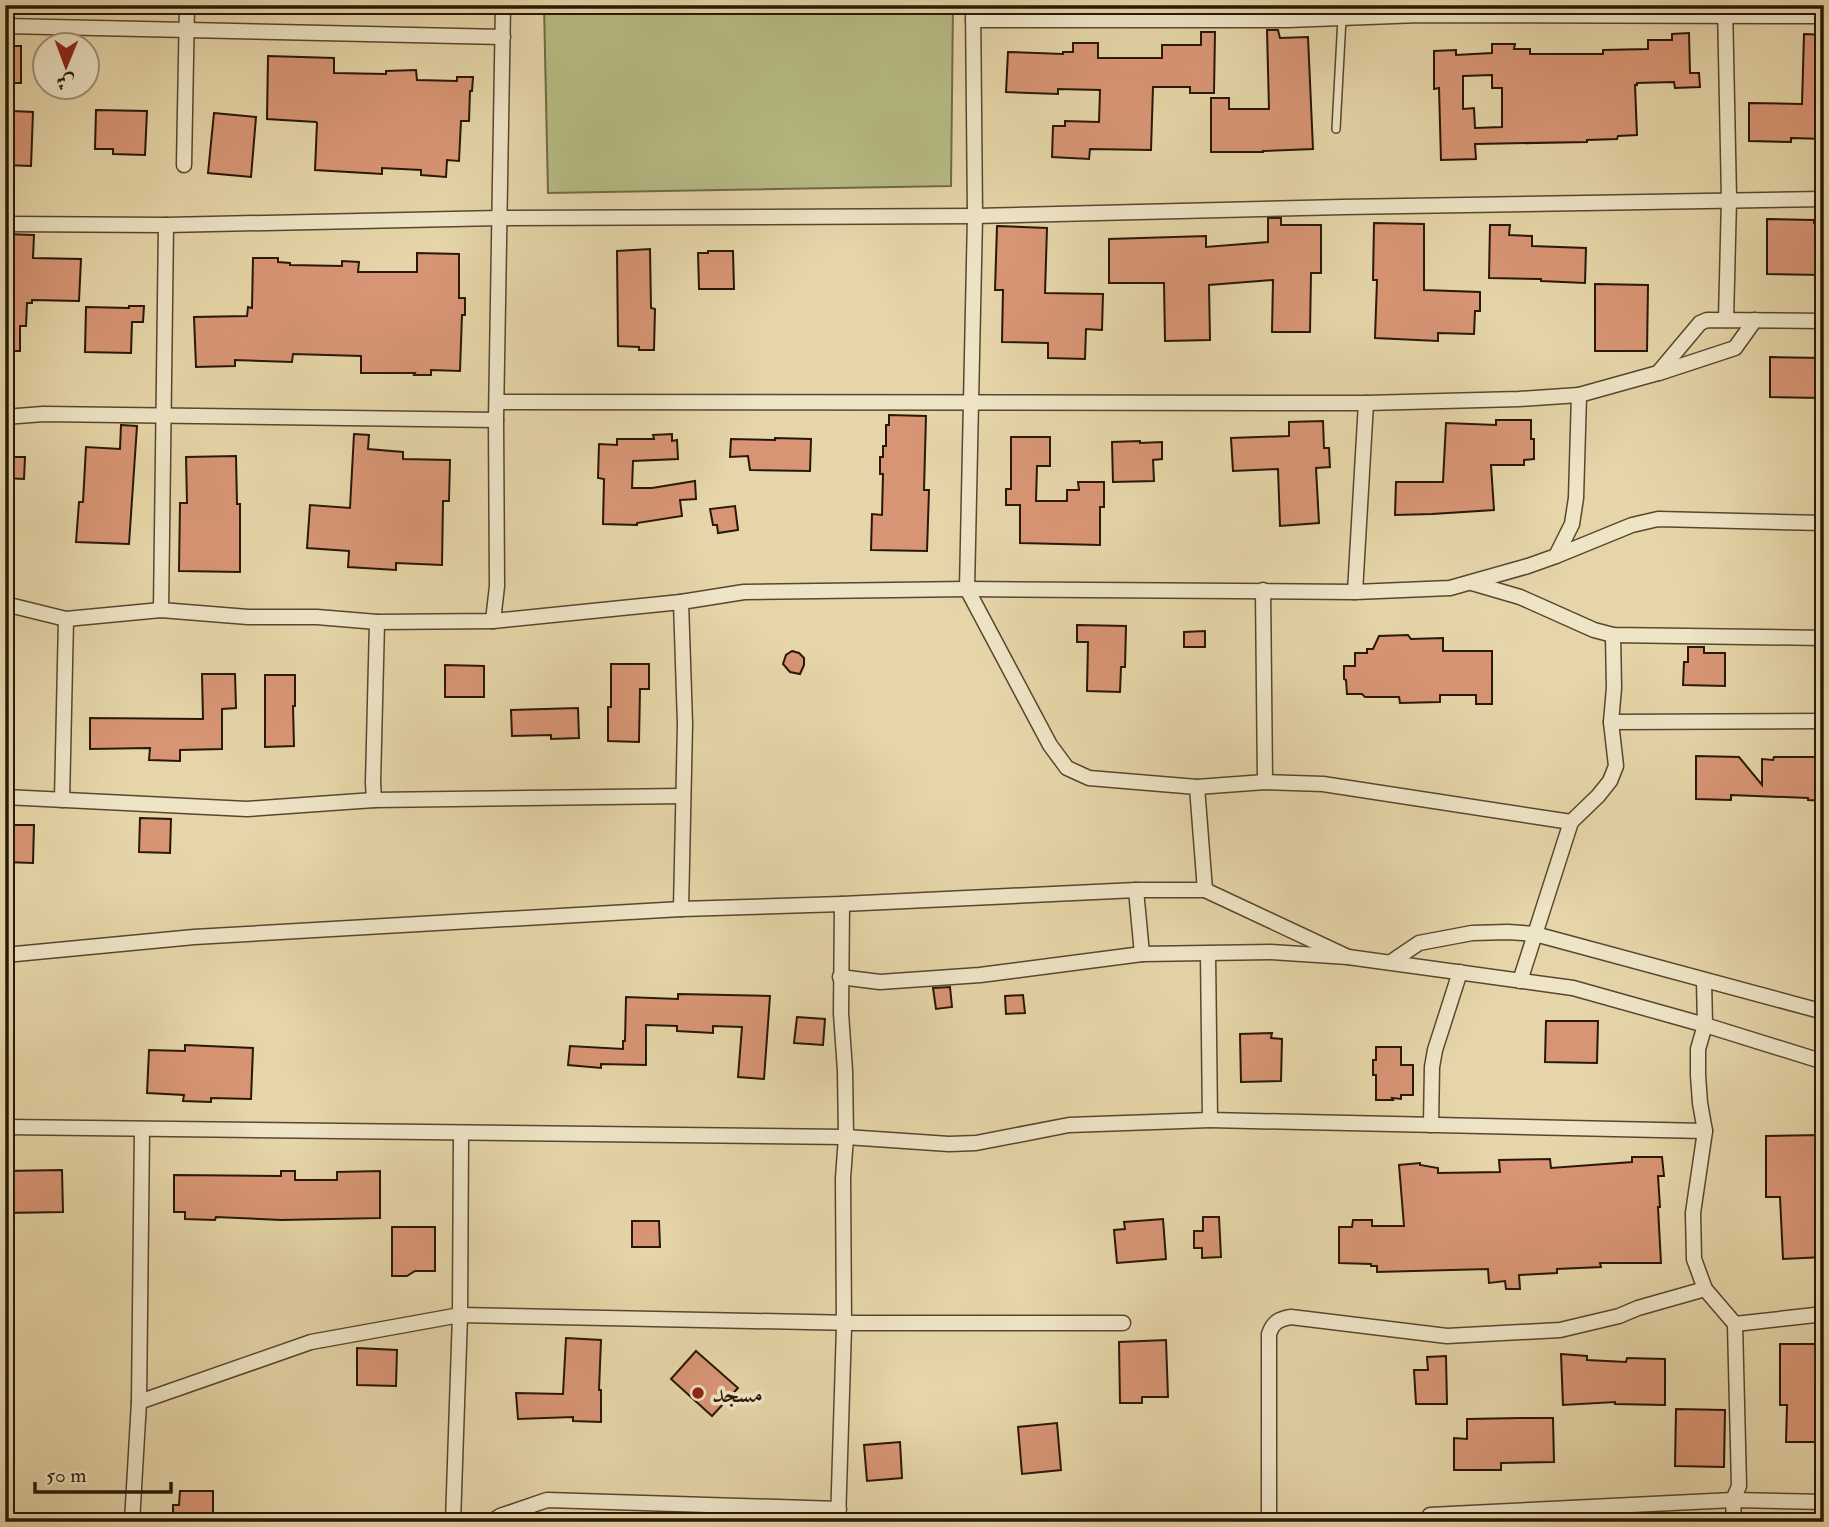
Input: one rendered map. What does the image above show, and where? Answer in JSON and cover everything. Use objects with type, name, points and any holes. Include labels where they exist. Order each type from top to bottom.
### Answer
[{"type":"street","points":[[184,165],[187,5]]},
{"type":"street","points":[[493,621],[497,586],[496,420],[503,5]]},
{"type":"street","points":[[1571,822],[1323,784],[1265,782],[1197,787],[1089,778],[1068,768],[1051,745],[967,589],[975,216],[973,13],[1288,20],[1420,15],[1725,11],[1824,16]]},
{"type":"street","points":[[1725,11],[1729,199],[1726,320]]},
{"type":"street","points":[[5,26],[503,37]]},
{"type":"street","points":[[5,224],[166,225],[500,218],[975,216],[1343,206],[1824,198]]},
{"type":"street","points":[[161,610],[166,225]]},
{"type":"street","points":[[1658,373],[1700,323],[1707,320],[1824,321]]},
{"type":"street","points":[[497,402],[1366,403],[1579,396],[1735,348],[1755,320]]},
{"type":"street","points":[[1556,556],[1572,524],[1576,498],[1579,396]]},
{"type":"street","points":[[1355,592],[1366,403]]},
{"type":"street","points":[[5,417],[43,414],[496,420]]},
{"type":"street","points":[[5,604],[66,619],[161,610],[248,617],[317,617],[377,622],[493,621],[681,602],[744,592],[967,589],[1355,592],[1450,588],[1528,566],[1632,525],[1658,519],[1824,523]]},
{"type":"street","points":[[1471,582],[1520,597],[1594,630],[1614,635],[1824,638]]},
{"type":"street","points":[[1263,590],[1265,782]]},
{"type":"street","points":[[681,602],[685,724],[681,909]]},
{"type":"street","points":[[62,800],[66,619]]},
{"type":"street","points":[[374,800],[377,622]]},
{"type":"street","points":[[1520,981],[1571,822],[1598,796],[1610,781],[1616,766],[1611,722],[1614,635]]},
{"type":"street","points":[[1611,722],[1824,721]]},
{"type":"street","points":[[1197,787],[1205,890]]},
{"type":"street","points":[[5,797],[247,809],[374,800],[683,796]]},
{"type":"street","points":[[1136,890],[1142,954]]},
{"type":"street","points":[[5,955],[194,937],[681,909],[1136,890],[1205,890],[1348,957]]},
{"type":"street","points":[[491,1522],[500,1516],[547,1500],[838,1516],[844,1322],[843,1178],[846,1137],[840,977],[842,904]]},
{"type":"street","points":[[1391,962],[1419,943],[1472,933],[1535,934],[1824,1012]]},
{"type":"street","points":[[840,977],[880,982],[980,975],[1142,954],[1271,952],[1348,957],[1573,988],[1824,1062]]},
{"type":"street","points":[[1208,954],[1210,1120]]},
{"type":"street","points":[[1431,1125],[1435,1050],[1460,972]]},
{"type":"street","points":[[1704,980],[1705,1025],[1698,1049],[1698,1075],[1705,1131],[1693,1213],[1694,1259],[1705,1289],[1735,1324],[1739,1486],[1733,1500],[1734,1522]]},
{"type":"street","points":[[5,1127],[846,1137],[949,1144],[976,1143],[1069,1125],[1210,1120],[1705,1131]]},
{"type":"street","points":[[132,1522],[139,1402],[142,1129]]},
{"type":"street","points":[[453,1522],[460,1315],[461,1133]]},
{"type":"street","points":[[1269,1522],[1269,1334],[1275,1322],[1291,1317],[1447,1336],[1560,1330],[1619,1316],[1705,1289]]},
{"type":"street","points":[[1735,1324],[1824,1314]]},
{"type":"street","points":[[139,1402],[311,1342],[460,1315],[844,1322],[1124,1323]]},
{"type":"street","points":[[1430,1515],[1733,1500],[1824,1502]]},
{"type":"lane","points":[[1336,129],[1342,17]]},
{"type":"green space","points":[[544,5],[953,5],[951,186],[548,193]]},
{"type":"building","points":[[1267,30],[1278,30],[1280,38],[1308,37],[1313,149],[1211,152],[1211,98],[1229,98],[1229,109],[1269,109]]},
{"type":"building","points":[[1201,32],[1215,32],[1214,93],[1190,93],[1190,87],[1153,87],[1151,150],[1090,149],[1089,159],[1052,157],[1053,126],[1065,126],[1065,121],[1099,122],[1100,90],[1058,89],[1058,94],[1006,92],[1008,52],[1063,54],[1073,52],[1073,43],[1098,43],[1098,58],[1162,58],[1162,45],[1201,45]]},
{"type":"building","points":[[1689,33],[1690,73],[1699,73],[1700,87],[1675,88],[1674,82],[1637,83],[1637,135],[1587,142],[1475,144],[1476,159],[1441,160],[1439,88],[1434,89],[1434,51],[1456,50],[1456,55],[1492,53],[1492,44],[1515,44],[1514,49],[1530,49],[1530,54],[1603,54],[1603,50],[1648,49],[1648,40],[1672,40],[1672,34]],"holes":[[[1492,75],[1492,88],[1502,88],[1502,127],[1475,128],[1474,108],[1463,109],[1463,76]]]},
{"type":"building","points":[[1804,34],[1824,35],[1824,139],[1791,138],[1791,142],[1749,141],[1749,103],[1802,104]]},
{"type":"building","points":[[5,46],[21,46],[21,83],[5,83]]},
{"type":"building","points":[[268,56],[334,58],[334,73],[386,74],[386,71],[416,70],[417,80],[457,81],[457,77],[473,77],[469,121],[461,121],[459,161],[447,160],[446,177],[421,175],[421,170],[382,168],[382,174],[315,170],[317,123],[267,119]]},
{"type":"building","points":[[96,110],[147,111],[145,155],[113,154],[113,149],[95,149]]},
{"type":"building","points":[[12,111],[33,112],[31,166],[5,165],[5,122],[11,122]]},
{"type":"building","points":[[214,113],[256,117],[251,177],[208,173]]},
{"type":"building","points":[[1268,218],[1281,218],[1281,225],[1321,225],[1321,273],[1311,273],[1310,332],[1272,332],[1273,280],[1209,285],[1210,340],[1165,341],[1164,283],[1109,283],[1109,239],[1206,236],[1206,247],[1268,242]]},
{"type":"building","points":[[1767,219],[1814,220],[1814,223],[1822,225],[1822,275],[1767,274]]},
{"type":"building","points":[[1374,223],[1424,224],[1424,290],[1480,292],[1480,311],[1475,311],[1474,334],[1438,333],[1438,341],[1375,338],[1377,280],[1373,280]]},
{"type":"building","points":[[1490,225],[1510,225],[1509,235],[1532,236],[1532,246],[1586,248],[1585,283],[1489,278]]},
{"type":"building","points":[[997,226],[1047,228],[1045,293],[1103,294],[1102,330],[1086,329],[1085,359],[1048,358],[1048,343],[1002,342],[1003,290],[995,290]]},
{"type":"building","points":[[5,234],[34,235],[33,258],[81,259],[79,301],[32,300],[32,303],[27,303],[26,326],[20,326],[20,351],[5,351]]},
{"type":"building","points":[[650,249],[651,308],[655,309],[654,350],[618,346],[617,251]]},
{"type":"building","points":[[733,251],[734,289],[699,289],[698,253]]},
{"type":"building","points":[[417,253],[459,254],[459,298],[465,298],[460,371],[431,370],[431,375],[361,373],[361,356],[293,354],[292,362],[235,360],[235,366],[196,367],[194,317],[247,316],[248,307],[252,308],[253,258],[278,258],[278,262],[290,265],[342,266],[342,261],[359,262],[358,272],[417,272]]},
{"type":"building","points":[[1595,284],[1648,285],[1647,351],[1595,351]]},
{"type":"building","points":[[144,306],[143,322],[132,322],[131,353],[85,352],[86,307]]},
{"type":"building","points":[[1770,357],[1822,358],[1822,398],[1770,397]]},
{"type":"building","points":[[889,415],[926,416],[924,490],[929,490],[927,551],[871,550],[872,514],[882,515],[883,474],[880,474],[880,457],[883,457],[883,446],[886,446]]},
{"type":"building","points":[[1496,420],[1531,420],[1534,459],[1524,460],[1524,465],[1491,465],[1494,510],[1395,515],[1396,482],[1443,482],[1446,423],[1496,425]]},
{"type":"building","points":[[1323,421],[1324,448],[1329,448],[1330,467],[1316,468],[1319,523],[1280,526],[1278,469],[1233,471],[1231,438],[1289,436],[1289,422]]},
{"type":"building","points":[[121,425],[137,426],[129,544],[76,542],[79,502],[83,502],[86,447],[120,449]]},
{"type":"building","points":[[354,434],[369,435],[368,449],[403,452],[403,459],[450,460],[449,501],[443,501],[442,565],[396,563],[396,570],[348,567],[349,551],[307,548],[310,505],[350,508]]},
{"type":"building","points":[[672,434],[672,441],[677,440],[678,459],[633,461],[632,488],[652,488],[695,481],[696,499],[680,500],[682,516],[637,525],[603,524],[604,479],[598,478],[599,444],[617,445],[617,439],[654,439],[653,435]]},
{"type":"building","points":[[1011,437],[1050,437],[1050,466],[1037,466],[1036,501],[1067,501],[1067,490],[1079,490],[1078,482],[1104,482],[1104,507],[1100,507],[1100,545],[1020,543],[1020,505],[1006,505],[1006,489],[1011,489]]},
{"type":"building","points":[[731,439],[811,439],[810,471],[750,470],[748,456],[730,457]]},
{"type":"building","points":[[1112,442],[1162,442],[1162,459],[1153,460],[1154,481],[1113,482]]},
{"type":"building","points":[[236,456],[237,504],[240,504],[240,572],[179,571],[180,503],[187,503],[186,457]]},
{"type":"building","points":[[5,457],[25,457],[24,479],[5,478]]},
{"type":"building","points":[[735,506],[738,530],[718,533],[717,525],[713,525],[710,509]]},
{"type":"building","points":[[1077,625],[1126,626],[1125,667],[1121,667],[1120,692],[1087,691],[1088,642],[1077,642]]},
{"type":"building","points":[[1205,631],[1205,647],[1184,647],[1184,632]]},
{"type":"building","points":[[1408,635],[1411,639],[1443,638],[1443,651],[1492,651],[1492,704],[1476,704],[1476,695],[1440,695],[1440,702],[1400,703],[1399,697],[1347,694],[1344,666],[1355,666],[1355,653],[1367,653],[1367,649],[1373,649],[1379,636]]},
{"type":"building","points":[[1688,647],[1704,647],[1704,653],[1725,653],[1725,686],[1683,685]]},
{"type":"building","points":[[792,651],[804,658],[800,674],[790,672],[783,664],[786,655]]},
{"type":"building","points":[[611,664],[649,664],[649,689],[640,689],[639,742],[608,741]]},
{"type":"building","points":[[445,665],[484,666],[484,697],[445,697]]},
{"type":"building","points":[[202,674],[235,674],[236,708],[222,709],[222,749],[180,750],[180,761],[149,760],[150,748],[90,749],[90,718],[203,719]]},
{"type":"building","points":[[265,675],[295,675],[294,746],[265,747]]},
{"type":"building","points":[[578,708],[579,738],[551,739],[551,735],[512,736],[511,710]]},
{"type":"building","points":[[1696,756],[1739,757],[1762,785],[1762,759],[1824,757],[1824,801],[1731,795],[1731,800],[1696,799]]},
{"type":"building","points":[[140,818],[171,819],[170,853],[139,852]]},
{"type":"building","points":[[34,825],[33,863],[5,862],[5,826]]},
{"type":"building","points":[[950,987],[952,1007],[936,1009],[933,988]]},
{"type":"building","points":[[678,994],[770,996],[764,1079],[738,1077],[742,1027],[713,1026],[713,1033],[677,1031],[677,1026],[646,1025],[646,1065],[601,1064],[601,1068],[568,1065],[570,1046],[623,1049],[626,997],[678,999]]},
{"type":"building","points":[[1023,995],[1025,1013],[1006,1014],[1005,996]]},
{"type":"building","points":[[797,1017],[825,1019],[823,1045],[794,1043]]},
{"type":"building","points":[[1546,1021],[1598,1021],[1597,1063],[1545,1062]]},
{"type":"building","points":[[1272,1033],[1271,1038],[1282,1039],[1281,1081],[1241,1082],[1240,1034]]},
{"type":"building","points":[[185,1045],[253,1048],[251,1099],[211,1098],[211,1102],[183,1101],[184,1095],[147,1093],[149,1050],[185,1051]]},
{"type":"building","points":[[1376,1047],[1401,1047],[1401,1065],[1413,1065],[1413,1095],[1401,1095],[1401,1099],[1376,1100],[1373,1060],[1376,1060]]},
{"type":"building","points":[[1821,1135],[1824,1257],[1783,1259],[1780,1197],[1766,1197],[1766,1136]]},
{"type":"building","points":[[1632,1157],[1662,1157],[1664,1176],[1658,1176],[1661,1263],[1600,1263],[1601,1267],[1557,1269],[1557,1273],[1519,1275],[1520,1289],[1506,1289],[1505,1281],[1489,1283],[1488,1269],[1377,1272],[1377,1266],[1371,1264],[1339,1263],[1339,1227],[1352,1227],[1353,1220],[1372,1220],[1372,1226],[1404,1226],[1399,1165],[1420,1163],[1438,1168],[1438,1173],[1500,1172],[1499,1160],[1550,1159],[1551,1168],[1632,1162]]},
{"type":"building","points":[[62,1170],[63,1212],[5,1213],[5,1171]]},
{"type":"building","points":[[281,1171],[295,1171],[295,1180],[337,1180],[337,1172],[380,1171],[380,1218],[281,1220],[216,1217],[215,1220],[185,1219],[185,1212],[174,1212],[174,1175],[281,1176]]},
{"type":"building","points":[[1203,1217],[1219,1217],[1221,1257],[1202,1258],[1202,1248],[1194,1248],[1194,1231],[1203,1231]]},
{"type":"building","points":[[1163,1219],[1166,1259],[1117,1263],[1114,1230],[1125,1229],[1124,1222]]},
{"type":"building","points":[[632,1221],[659,1221],[660,1247],[632,1247]]},
{"type":"building","points":[[392,1227],[435,1227],[435,1271],[415,1271],[407,1276],[392,1276]]},
{"type":"building","points":[[566,1338],[601,1340],[601,1422],[573,1421],[573,1417],[518,1419],[516,1393],[563,1394]]},
{"type":"building","points":[[1166,1340],[1168,1397],[1142,1397],[1142,1403],[1120,1403],[1119,1342]]},
{"type":"building","points":[[1780,1344],[1824,1344],[1824,1442],[1786,1442],[1787,1405],[1780,1405]]},
{"type":"building","points":[[357,1348],[397,1350],[396,1386],[357,1385]]},
{"type":"building","points":[[696,1351],[738,1388],[712,1416],[671,1379]]},
{"type":"building","points":[[1561,1354],[1587,1356],[1587,1360],[1626,1362],[1627,1358],[1665,1359],[1665,1405],[1615,1402],[1563,1405]]},
{"type":"building","points":[[1446,1356],[1447,1404],[1416,1404],[1414,1370],[1428,1370],[1427,1357]]},
{"type":"building","points":[[1676,1409],[1725,1410],[1724,1467],[1675,1466]]},
{"type":"building","points":[[1553,1418],[1554,1462],[1501,1463],[1501,1470],[1454,1470],[1454,1438],[1467,1439],[1467,1419]]},
{"type":"building","points":[[1057,1423],[1061,1470],[1022,1474],[1018,1427]]},
{"type":"building","points":[[900,1442],[902,1478],[867,1481],[864,1445]]},
{"type":"building","points":[[180,1491],[213,1491],[213,1522],[173,1522],[173,1505],[179,1505]]},
{"type":"place","name":"مسجد","points":[[698,1393]]}]
